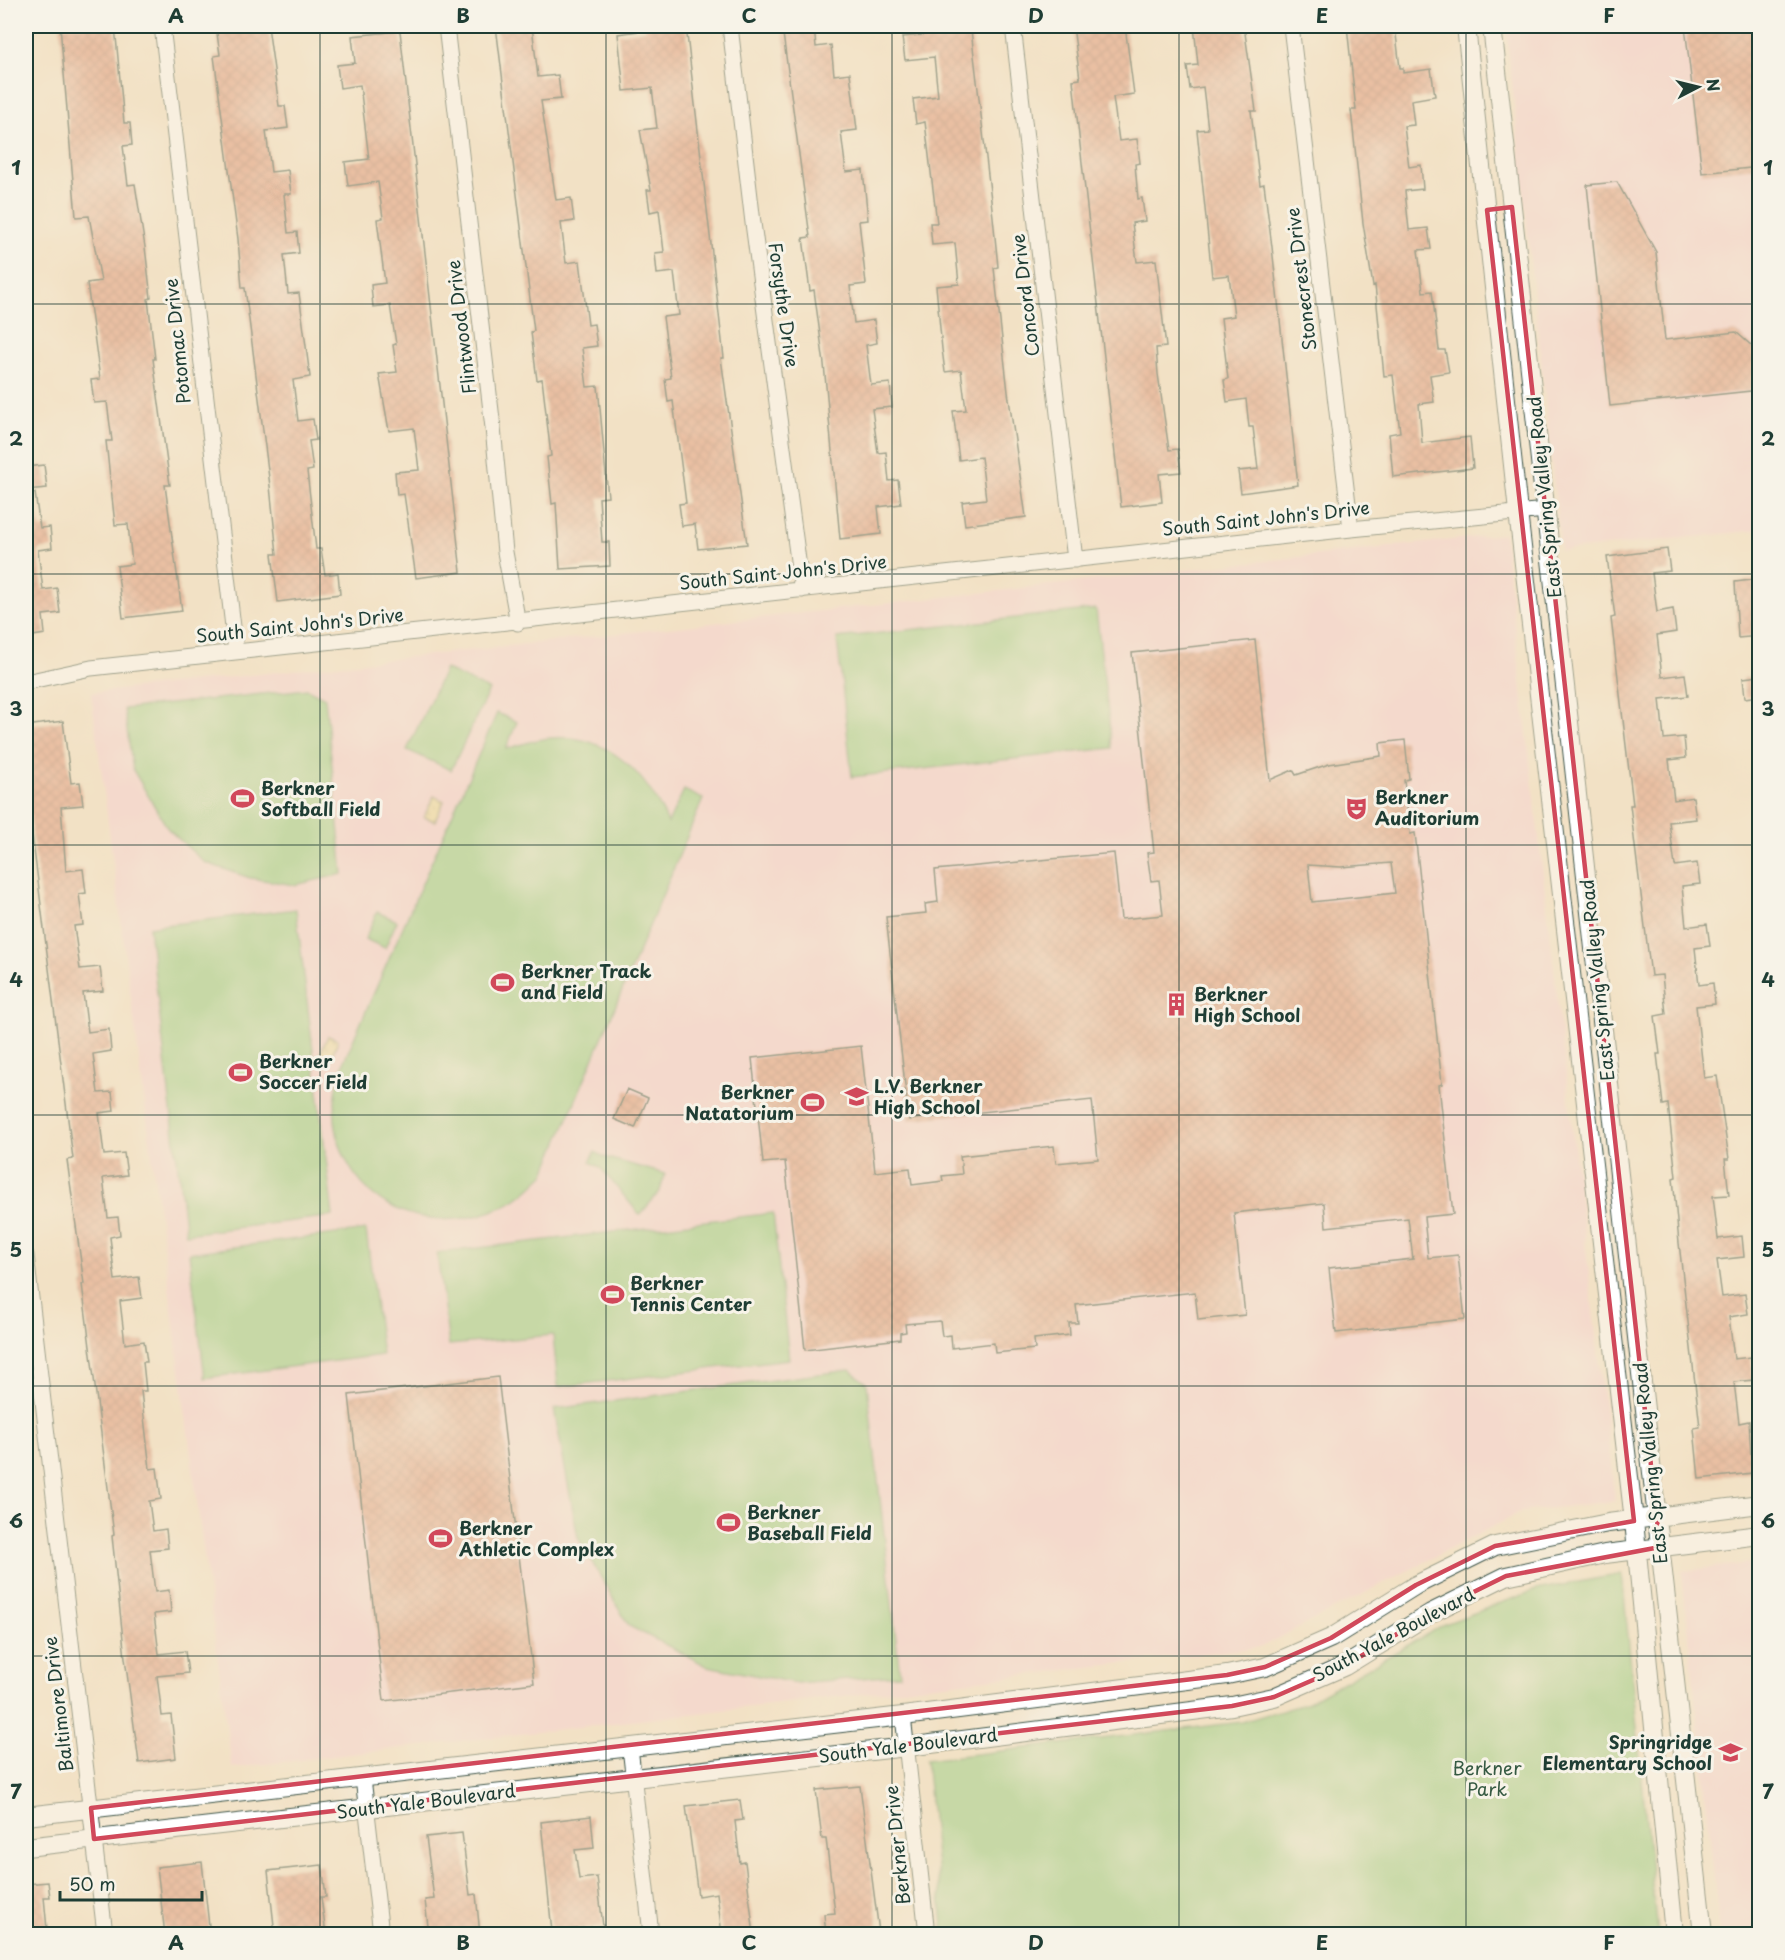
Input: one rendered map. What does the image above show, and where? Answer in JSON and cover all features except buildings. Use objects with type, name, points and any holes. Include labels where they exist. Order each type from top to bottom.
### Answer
[{"type":"street","name":"Potomac Drive","points":[[162,26],[236,652]]},
{"type":"street","name":"Flintwood Drive","points":[[446,26],[493,428],[505,552],[518,623]]},
{"type":"street","name":"Forsythe Drive","points":[[730,26],[754,234],[802,590]]},
{"type":"street","name":"Concord Drive","points":[[1013,26],[1075,560]]},
{"type":"street","name":"Stonecrest Drive","points":[[1291,26],[1351,529]]},
{"type":"street","name":"East Spring Valley Road","points":[[1466,26],[1518,512],[1634,1521],[1674,1935]]},
{"type":"street","name":"East Spring Valley Road","points":[[1492,26],[1703,1935]]},
{"type":"street","points":[[1487,210],[1512,207]]},
{"type":"street","name":"South Saint John's Drive","points":[[26,682],[91,668],[518,623],[1351,529],[1546,510]]},
{"type":"street","name":"Baltimore Drive","points":[[26,1255],[105,1935]]},
{"type":"street","name":"South Yale Boulevard","points":[[26,1816],[903,1716],[1227,1675],[1265,1667],[1331,1638],[1416,1585],[1495,1546],[1608,1523],[1760,1504]]},
{"type":"street","name":"South Yale Boulevard","points":[[26,1847],[907,1746],[1232,1706],[1274,1697],[1345,1666],[1431,1613],[1506,1576],[1580,1558],[1760,1534]]},
{"type":"street","points":[[1297,1653],[1309,1682]]},
{"type":"street","name":"Berkner Drive","points":[[903,1716],[927,1935]]},
{"type":"street","points":[[630,1748],[651,1935]]},
{"type":"street","points":[[363,1778],[381,1935]]},
{"type":"highlighted area","points":[[1512,207],[1660,1547],[1506,1576],[1431,1613],[1345,1666],[1274,1697],[1232,1706],[94,1839],[91,1808],[1227,1675],[1265,1667],[1331,1638],[1416,1585],[1495,1546],[1634,1521],[1487,210]]},
{"type":"shaded area","points":[[1506,26],[1759,26],[1759,530],[1561,551]]},
{"type":"shaded area","name":"L.V. Berkner High School","points":[[1504,534],[1615,1501],[1521,1512],[1261,1647],[232,1768],[91,693]]},
{"type":"shaded area","name":"Springridge Elementary School","points":[[1759,1562],[1759,1934],[1720,1934],[1682,1571]]},
{"type":"sand","points":[[434,796],[444,801],[435,821],[424,817]]},
{"type":"sand","points":[[328,1036],[338,1040],[330,1061],[319,1056]]},
{"type":"green space","points":[[1096,609],[1112,748],[852,777],[837,638]]},
{"type":"green space","points":[[445,669],[489,690],[451,770],[407,750]]},
{"type":"green space","name":"Berkner Softball Field","points":[[307,689],[325,698],[343,874],[295,885],[250,878],[204,862],[168,829],[133,770],[124,709]]},
{"type":"green space","points":[[497,713],[517,722],[506,749],[544,739],[571,738],[590,742],[623,760],[649,789],[668,823],[684,790],[703,799],[544,1175],[510,1203],[476,1216],[448,1219],[420,1217],[395,1208],[373,1194],[355,1175],[342,1150],[335,1120],[335,1098],[344,1061]]},
{"type":"green space","name":"Berkner Soccer Field","points":[[296,909],[333,1216],[186,1234],[149,927]]},
{"type":"green space","points":[[377,912],[397,921],[385,948],[365,939]]},
{"type":"green space","points":[[595,1152],[604,1157],[665,1174],[660,1191],[640,1215],[600,1167],[590,1162]]},
{"type":"green space","name":"Berkner Tennis Center","points":[[773,1213],[789,1359],[558,1387],[553,1335],[449,1345],[437,1253]]},
{"type":"green space","points":[[366,1230],[382,1355],[205,1378],[189,1253]]},
{"type":"green space","name":"Berkner Baseball Field","points":[[850,1370],[867,1384],[900,1675],[796,1683],[707,1666],[629,1626],[578,1538],[554,1409]]},
{"type":"green space","name":"Berkner Park","points":[[1622,1574],[1657,1934],[944,1934],[926,1760],[1242,1722],[1308,1702],[1445,1624],[1536,1590]]},
{"type":"place","name":"Berkner Softball Field","points":[[243,799]]},
{"type":"place","name":"Berkner Auditorium","points":[[1357,808]]},
{"type":"place","name":"Berkner Track and Field","points":[[503,982]]},
{"type":"place","name":"Berkner High School","points":[[1176,1005]]},
{"type":"place","name":"Berkner Soccer Field","points":[[241,1072]]},
{"type":"place","name":"L.V. Berkner High School","points":[[856,1097]]},
{"type":"place","name":"Berkner Natatorium","points":[[812,1103]]},
{"type":"place","name":"Berkner Tennis Center","points":[[612,1294]]},
{"type":"place","name":"Berkner Baseball Field","points":[[729,1523]]},
{"type":"place","name":"Berkner Athletic Complex","points":[[441,1539]]},
{"type":"place","name":"Springridge Elementary School","points":[[1730,1753]]}]
